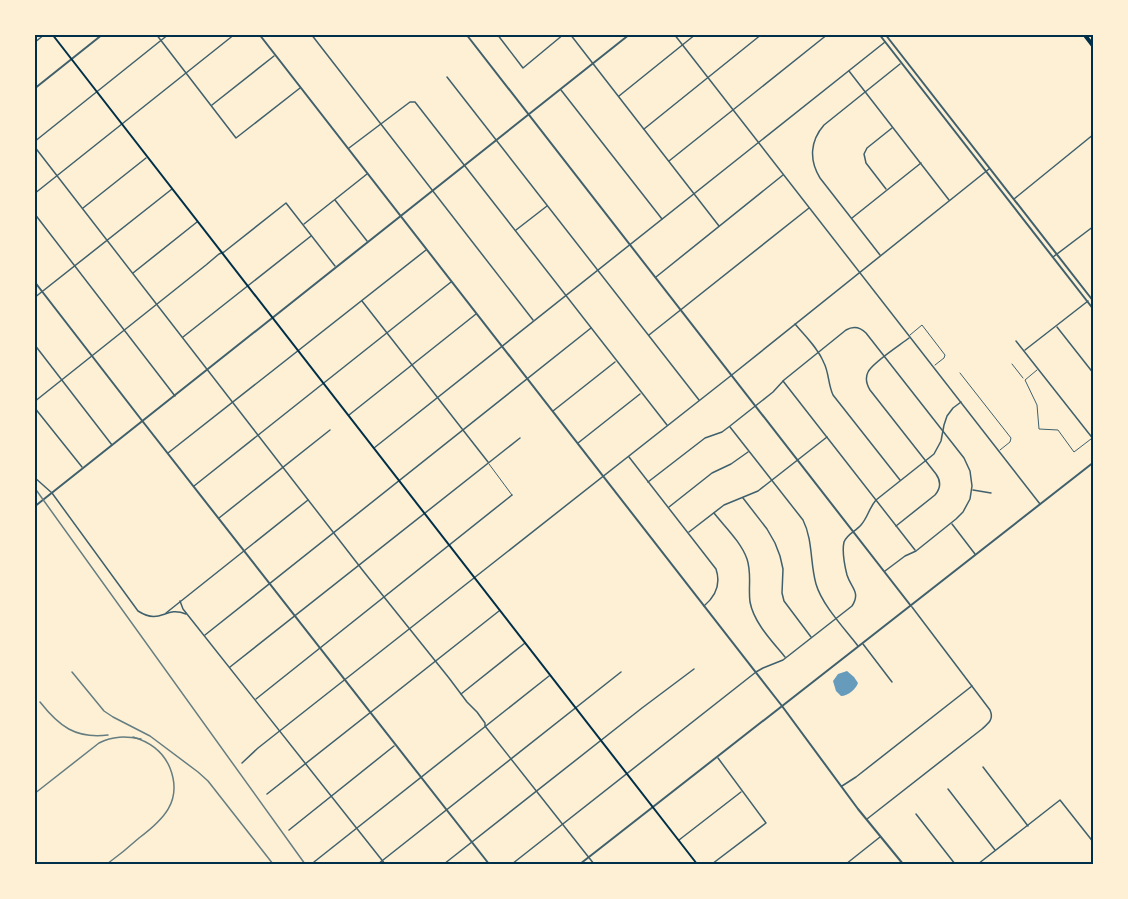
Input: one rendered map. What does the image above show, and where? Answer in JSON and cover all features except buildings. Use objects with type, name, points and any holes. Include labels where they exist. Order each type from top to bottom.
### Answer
[{"type":"highway","points":[[1084,34],[1094,47]]},
{"type":"main road","points":[[52,34],[697,864]]},
{"type":"street","points":[[34,43],[45,34]]},
{"type":"street","points":[[156,34],[236,138],[300,87]]},
{"type":"street","points":[[34,142],[169,34]]},
{"type":"street","points":[[34,194],[235,34]]},
{"type":"street","points":[[260,34],[400,217],[783,706],[866,819],[903,864]]},
{"type":"street","points":[[311,34],[534,321]]},
{"type":"street","points":[[466,34],[990,710],[992,717],[990,722],[866,819]]},
{"type":"street","points":[[498,35],[523,68],[564,34]]},
{"type":"street","points":[[570,34],[719,226]]},
{"type":"street","points":[[34,507],[630,34]]},
{"type":"street","points":[[674,34],[1040,504]]},
{"type":"street","points":[[618,97],[696,34]]},
{"type":"street","points":[[644,129],[762,34]]},
{"type":"street","points":[[669,161],[828,34]]},
{"type":"street","points":[[879,34],[1094,310]]},
{"type":"street","points":[[885,34],[1056,255],[1093,299],[1025,351]]},
{"type":"street","points":[[34,89],[103,35]]},
{"type":"street","points":[[374,448],[888,39]]},
{"type":"street","points":[[211,106],[275,55]]},
{"type":"street","points":[[880,256],[818,175],[812,153],[814,141],[821,128],[901,63]]},
{"type":"street","points":[[849,70],[950,200]]},
{"type":"street","points":[[447,77],[699,400]]},
{"type":"street","points":[[561,90],[662,219]]},
{"type":"street","points":[[348,149],[410,102],[416,102],[667,425]]},
{"type":"street","points":[[887,190],[866,163],[864,154],[867,148],[893,127]]},
{"type":"street","points":[[1013,199],[1094,135]]},
{"type":"street","points":[[34,146],[358,565],[460,694],[477,712],[594,864]]},
{"type":"street","points":[[83,208],[147,157]]},
{"type":"street","points":[[851,219],[921,163]]},
{"type":"street","points":[[242,763],[989,169]]},
{"type":"street","points":[[303,225],[367,174]]},
{"type":"street","points":[[655,277],[783,175]]},
{"type":"street","points":[[34,298],[172,189]]},
{"type":"street","points":[[335,199],[368,242]]},
{"type":"street","points":[[34,402],[286,203],[336,268]]},
{"type":"street","points":[[515,231],[547,206]]},
{"type":"street","points":[[648,335],[809,208]]},
{"type":"street","points":[[34,213],[175,396]]},
{"type":"street","points":[[133,273],[197,222]]},
{"type":"street","points":[[1053,258],[1094,226]]},
{"type":"street","points":[[182,338],[311,236]]},
{"type":"street","points":[[168,454],[426,249]]},
{"type":"street","points":[[34,281],[489,864]]},
{"type":"street","points":[[193,486],[451,282]]},
{"type":"street","points":[[362,300],[488,462]]},
{"type":"street","points":[[348,416],[476,314]]},
{"type":"street","points":[[795,323],[826,366],[829,384],[834,395],[901,481]]},
{"type":"street","points":[[1056,326],[1094,374]]},
{"type":"street","points":[[648,482],[705,438],[722,432],[846,330],[856,327],[866,333],[943,431],[967,463],[971,476],[972,490],[966,508],[959,516],[916,551],[905,556],[884,572]]},
{"type":"street","points":[[205,635],[591,328]]},
{"type":"street","points":[[896,526],[934,496],[940,487],[938,478],[926,461],[867,384],[871,368],[909,336]]},
{"type":"street","points":[[1016,341],[1093,439]]},
{"type":"street","points":[[34,344],[112,445]]},
{"type":"street","points":[[552,411],[616,361]]},
{"type":"street","points":[[783,381],[916,551]]},
{"type":"street","points":[[578,444],[642,393]]},
{"type":"street","points":[[512,864],[761,668],[786,658],[852,606],[855,591],[846,572],[845,540],[862,524],[876,500],[934,454],[939,448],[949,413],[961,402]]},
{"type":"street","points":[[34,406],[83,469]]},
{"type":"street","points":[[730,426],[804,524],[810,539],[817,587],[822,599],[859,646]]},
{"type":"street","points":[[218,518],[330,430]]},
{"type":"street","points":[[688,532],[727,503],[756,492],[827,437]]},
{"type":"street","points":[[230,667],[520,438]]},
{"type":"street","points":[[668,507],[712,473],[733,463],[749,451]]},
{"type":"street","points":[[628,456],[714,566],[718,576],[718,586],[711,600],[704,606]]},
{"type":"street","points":[[580,864],[1094,462]]},
{"type":"street","points":[[34,477],[52,493],[135,609],[140,613],[157,618],[171,612],[189,616]]},
{"type":"street","points":[[972,490],[991,493]]},
{"type":"street","points":[[255,700],[512,495]]},
{"type":"street","points":[[742,497],[775,543],[782,567],[784,602],[812,638]]},
{"type":"street","points":[[165,614],[308,500]]},
{"type":"street","points":[[713,513],[744,553],[750,570],[750,602],[754,613],[786,658]]},
{"type":"street","points":[[951,524],[975,555]]},
{"type":"street","points":[[180,600],[189,616],[385,864]]},
{"type":"street","points":[[267,794],[500,610]]},
{"type":"street","points":[[460,694],[525,643]]},
{"type":"street","points":[[863,643],[892,682]]},
{"type":"street","points":[[444,864],[694,669]]},
{"type":"street","points":[[378,864],[621,672]]},
{"type":"street","points":[[314,862],[550,675]]},
{"type":"street","points":[[842,786],[972,686]]},
{"type":"street","points":[[289,830],[396,745]]},
{"type":"street","points":[[712,864],[766,823],[717,757]]},
{"type":"street","points":[[983,767],[1028,826]]},
{"type":"street","points":[[948,789],[996,850]]},
{"type":"street","points":[[679,841],[742,791]]},
{"type":"street","points":[[978,864],[1060,800],[1094,843]]},
{"type":"street","points":[[916,814],[955,864]]},
{"type":"street","points":[[846,864],[881,837]]},
{"type":"lane","points":[[909,336],[922,325],[945,355],[933,366]]},
{"type":"lane","points":[[1012,364],[1025,380],[1037,405],[1039,429],[1058,430],[1074,452],[1093,439]]},
{"type":"lane","points":[[1025,380],[1038,369]]},
{"type":"lane","points":[[960,373],[1011,438],[1010,442],[999,451]]},
{"type":"lane","points":[[488,462],[512,495]]},
{"type":"water","points":[[847,671],[858,683],[851,692],[841,696],[836,691],[833,681],[838,674]]},
{"type":"railway","points":[[34,487],[305,864]]},
{"type":"railway","points":[[72,672],[104,711],[150,736],[208,781],[273,864]]},
{"type":"railway","points":[[40,702],[61,724],[77,733],[108,735]]},
{"type":"railway","points":[[34,794],[99,743],[119,737],[141,739]]},
{"type":"railway","points":[[107,864],[156,824],[163,817],[172,800],[173,780],[164,757],[155,748],[133,737]]}]
